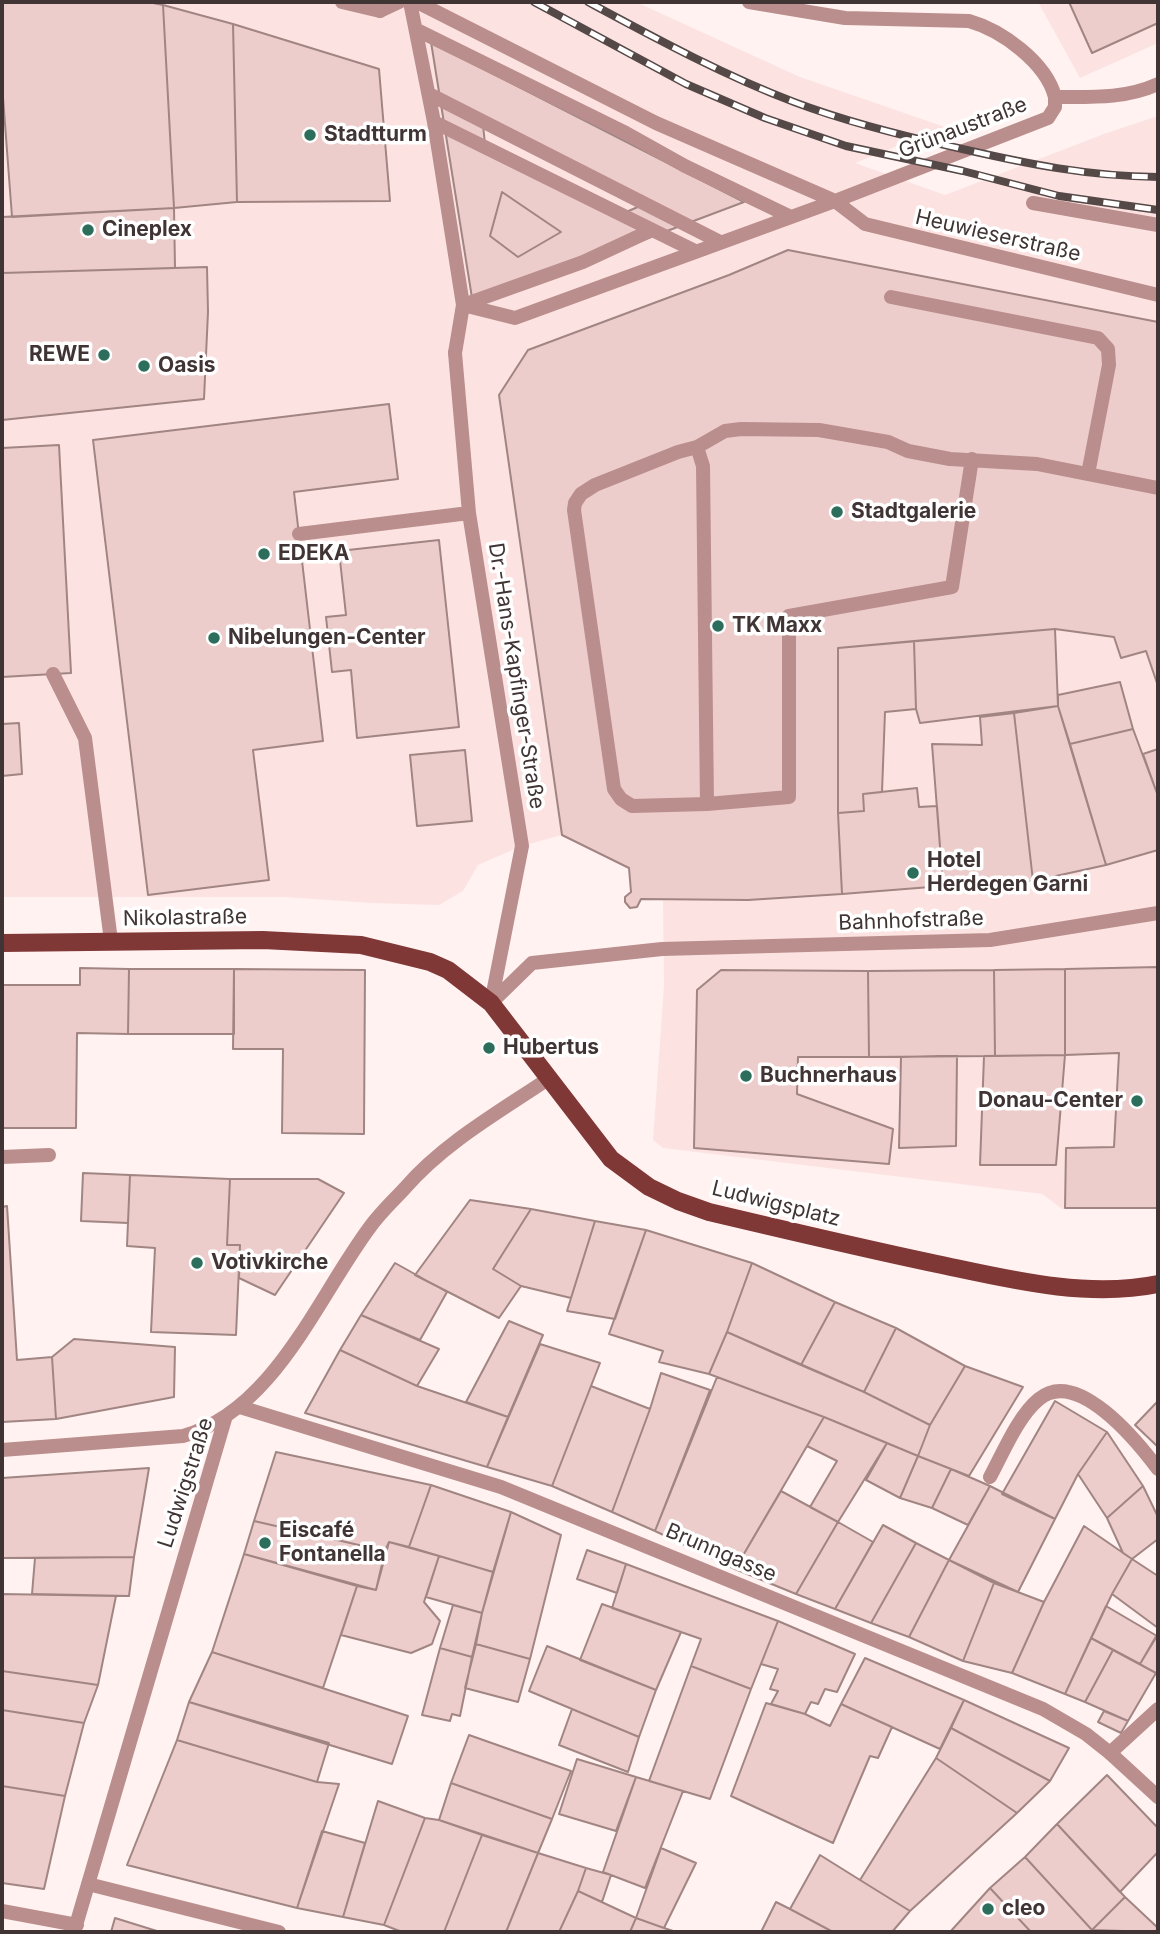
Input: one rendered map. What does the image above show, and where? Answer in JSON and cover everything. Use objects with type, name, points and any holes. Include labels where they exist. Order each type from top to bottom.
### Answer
[{"type":"main road","name":"Nikolastraße","points":[[2,943],[263,940],[369,946]]},
{"type":"main road","name":"Ludwigsplatz","points":[[369,946],[430,962],[448,970],[491,1003],[611,1159],[649,1187],[678,1201],[709,1212],[1008,1280],[1065,1287],[1137,1289],[1158,1284]]},
{"type":"street","points":[[342,2],[380,11],[400,2]]},
{"type":"street","name":"Dr.-Hans-Kapfinger-Straße","points":[[410,2],[434,122],[463,305],[455,353],[469,513],[522,846],[491,1003]]},
{"type":"street","name":"Heuwieserstraße","points":[[417,2],[656,123],[835,201],[864,224],[1158,295]]},
{"type":"street","name":"Grünaustraße","points":[[463,305],[515,318],[872,187],[1048,118],[1055,107],[1051,85],[1033,62],[988,26],[969,21],[845,18],[749,2]]},
{"type":"street","points":[[417,30],[791,217]]},
{"type":"street","name":"Grünaustraße","points":[[1055,97],[1110,97],[1130,94],[1158,84]]},
{"type":"street","points":[[429,94],[720,242]]},
{"type":"street","points":[[434,122],[695,251]]},
{"type":"street","points":[[1033,203],[1158,225]]},
{"type":"street","points":[[463,305],[583,262],[652,230]]},
{"type":"street","points":[[891,297],[1098,338],[1108,349],[1109,365],[1088,474]]},
{"type":"street","points":[[972,459],[952,587],[789,616],[789,797],[707,804],[632,806],[621,799],[614,789],[574,510],[581,494],[595,485],[697,447],[725,431],[819,430],[888,442],[908,451],[950,459],[972,459],[1037,464],[1158,488]]},
{"type":"street","points":[[697,447],[703,466],[707,804]]},
{"type":"street","points":[[299,534],[469,513]]},
{"type":"street","points":[[53,674],[85,738],[111,941]]},
{"type":"street","name":"Bahnhofstraße","points":[[491,1003],[532,963],[662,949],[990,940],[1158,913]]},
{"type":"street","name":"Ludwigstraße","points":[[76,1929],[225,1419],[240,1407],[282,1359],[370,1227],[408,1184],[478,1126],[548,1079]]},
{"type":"street","points":[[2,1157],[49,1155]]},
{"type":"street","points":[[990,1477],[1032,1405],[1046,1394],[1064,1390],[1079,1395],[1117,1421],[1134,1437],[1158,1469]]},
{"type":"street","name":"Brunngasse","points":[[240,1407],[501,1487],[1043,1709],[1086,1734],[1158,1797]]},
{"type":"street","points":[[2,1450],[183,1436],[225,1419]]},
{"type":"street","points":[[1110,1754],[1158,1709]]},
{"type":"street","points":[[88,1884],[279,1932]]},
{"type":"street","points":[[2,1912],[76,1929]]},
{"type":"shaded area","points":[[2,2],[636,2],[800,77],[945,127],[855,163],[945,195],[1158,116],[1158,1209],[1062,1209],[1042,1194],[663,1148],[653,1140],[664,985],[663,900],[633,900],[629,868],[562,835],[522,846],[478,865],[463,891],[439,905],[285,897],[2,897]]},
{"type":"shaded area","points":[[1038,2],[1158,2],[1158,43],[1080,78]]},
{"type":"building","points":[[2,2],[148,2],[163,5],[174,208],[12,217],[2,84]]},
{"type":"building","points":[[1069,2],[1158,2],[1158,23],[1092,53]]},
{"type":"building","points":[[163,5],[233,24],[237,202],[174,208]]},
{"type":"building","name":"Stadtturm","points":[[233,24],[379,69],[390,201],[237,202]]},
{"type":"building","points":[[431,42],[744,202],[473,304]],"holes":[[[482,116],[649,202],[615,217],[486,153]],[[502,192],[561,232],[518,257],[490,236]]]},
{"type":"building","points":[[502,192],[561,232],[518,257],[490,236]]},
{"type":"building","name":"Cineplex","points":[[174,208],[175,268],[2,273],[2,217]]},
{"type":"building","name":"Stadtgalerie","points":[[788,250],[1158,322],[1158,686],[1146,651],[1121,658],[1114,637],[1055,629],[838,648],[838,813],[842,894],[748,900],[641,899],[637,907],[630,908],[625,902],[625,897],[631,892],[629,868],[562,835],[499,395],[528,350],[729,275]]},
{"type":"building","name":"REWE","points":[[207,267],[204,399],[2,420],[2,273]]},
{"type":"building","name":"Nibelungen-Center","points":[[389,404],[398,479],[294,492],[323,741],[253,750],[269,880],[148,895],[93,440]]},
{"type":"building","points":[[59,445],[71,673],[2,677],[2,448]]},
{"type":"building","points":[[439,540],[459,727],[357,738],[351,670],[332,672],[326,617],[346,615],[339,551]]},
{"type":"building","points":[[1055,629],[1058,706],[920,723],[916,709],[914,641]]},
{"type":"building","points":[[914,641],[916,709],[885,712],[882,792],[863,794],[864,811],[838,813],[838,648]]},
{"type":"building","points":[[1120,682],[1133,729],[1070,744],[1058,706],[1058,695]]},
{"type":"building","points":[[1058,706],[1106,865],[1033,881],[1014,713]]},
{"type":"building","points":[[1014,713],[1033,881],[943,886],[932,744],[982,745],[980,717]]},
{"type":"building","points":[[19,723],[22,774],[2,776],[2,724]]},
{"type":"building","points":[[1133,729],[1158,796],[1158,850],[1106,865],[1070,744]]},
{"type":"building","points":[[1158,749],[1158,796],[1143,754]]},
{"type":"building","points":[[465,750],[472,821],[417,826],[410,755]]},
{"type":"building","points":[[917,788],[919,807],[937,806],[943,886],[842,894],[838,813],[864,811],[863,794]]},
{"type":"building","name":"Donau-Center","points":[[1158,967],[1158,1208],[1065,1208],[1066,1148],[1114,1147],[1119,1053],[1065,1055],[1065,969]]},
{"type":"building","points":[[80,968],[129,969],[128,1034],[77,1033],[76,1128],[2,1128],[2,985],[80,985]]},
{"type":"building","points":[[129,969],[234,969],[234,1034],[128,1034]]},
{"type":"building","points":[[234,969],[365,970],[364,1134],[282,1133],[283,1049],[233,1049]]},
{"type":"building","points":[[1065,969],[1065,1055],[995,1056],[994,970]]},
{"type":"building","name":"Buchnerhaus","points":[[721,970],[868,971],[869,1057],[798,1057],[797,1094],[893,1129],[889,1164],[694,1148],[697,990]]},
{"type":"building","points":[[994,970],[995,1056],[869,1057],[868,971]]},
{"type":"building","points":[[1065,1055],[1056,1165],[980,1165],[984,1056]]},
{"type":"building","points":[[957,1056],[956,1146],[899,1148],[901,1057]]},
{"type":"building","points":[[83,1173],[130,1175],[128,1223],[81,1221]]},
{"type":"building","name":"Votivkirche","points":[[130,1175],[230,1179],[227,1245],[240,1245],[236,1335],[151,1332],[155,1248],[127,1246]]},
{"type":"building","points":[[230,1179],[318,1179],[344,1193],[275,1295],[239,1278],[240,1245],[227,1245]]},
{"type":"building","points":[[470,1200],[531,1209],[493,1269],[521,1286],[499,1318],[415,1275]]},
{"type":"building","points":[[7,1206],[17,1360],[52,1357],[56,1419],[2,1422],[2,1207]]},
{"type":"building","points":[[531,1209],[595,1221],[571,1298],[521,1286],[493,1269]]},
{"type":"building","points":[[595,1221],[646,1230],[615,1319],[567,1311]]},
{"type":"building","points":[[646,1230],[752,1263],[709,1374],[659,1362],[663,1351],[609,1334]]},
{"type":"building","points":[[395,1263],[447,1292],[420,1340],[361,1315]]},
{"type":"building","points":[[752,1263],[835,1302],[801,1365],[727,1332]]},
{"type":"building","points":[[835,1302],[896,1328],[864,1392],[801,1365]]},
{"type":"building","points":[[361,1315],[439,1349],[417,1386],[340,1350]]},
{"type":"building","points":[[509,1321],[543,1335],[508,1417],[466,1402]]},
{"type":"building","points":[[896,1328],[965,1366],[930,1425],[864,1392]]},
{"type":"building","points":[[727,1332],[864,1392],[930,1425],[918,1456],[709,1374]]},
{"type":"building","points":[[74,1339],[175,1347],[174,1397],[56,1419],[52,1357]]},
{"type":"building","points":[[540,1344],[600,1363],[552,1486],[487,1467]]},
{"type":"building","points":[[340,1350],[417,1386],[508,1417],[487,1467],[305,1413]]},
{"type":"building","points":[[965,1366],[1023,1387],[969,1476],[918,1456],[930,1425]]},
{"type":"building","points":[[661,1373],[710,1390],[655,1531],[612,1512]]},
{"type":"building","points":[[717,1377],[824,1417],[735,1569],[655,1531]]},
{"type":"building","points":[[591,1386],[650,1409],[612,1512],[552,1486]]},
{"type":"building","points":[[1055,1401],[1107,1432],[1078,1474],[1055,1519],[1002,1494]]},
{"type":"building","points":[[1158,1401],[1158,1447],[1135,1425]]},
{"type":"building","points":[[824,1417],[887,1443],[838,1522],[810,1507],[837,1461],[807,1446]]},
{"type":"building","points":[[1107,1432],[1143,1486],[1107,1518],[1078,1474]]},
{"type":"building","points":[[887,1443],[918,1456],[900,1498],[866,1480]]},
{"type":"building","points":[[276,1452],[431,1485],[409,1547],[389,1542],[385,1551],[254,1521]]},
{"type":"building","points":[[918,1456],[951,1469],[932,1508],[900,1498]]},
{"type":"building","points":[[149,1468],[134,1557],[2,1558],[2,1478]]},
{"type":"building","points":[[951,1469],[990,1486],[968,1525],[932,1508]]},
{"type":"building","points":[[431,1485],[511,1512],[493,1572],[409,1547]]},
{"type":"building","points":[[990,1486],[1055,1519],[1018,1592],[949,1560]]},
{"type":"building","points":[[1143,1486],[1158,1517],[1158,1539],[1132,1559],[1123,1553],[1107,1518]]},
{"type":"building","points":[[781,1491],[838,1522],[796,1594],[735,1569]]},
{"type":"building","points":[[511,1512],[561,1535],[530,1659],[476,1644],[482,1613]]},
{"type":"building","points":[[254,1521],[385,1551],[376,1590],[244,1554]]},
{"type":"building","points":[[838,1522],[873,1542],[835,1609],[796,1594]]},
{"type":"building","points":[[883,1525],[916,1543],[871,1623],[835,1609]]},
{"type":"building","points":[[1084,1526],[1132,1559],[1112,1594],[1065,1694],[1012,1673],[1044,1602]]},
{"type":"building","points":[[389,1542],[439,1556],[424,1602],[440,1621],[432,1644],[411,1653],[341,1635],[357,1586],[376,1590]]},
{"type":"building","points":[[916,1543],[949,1560],[909,1637],[871,1623]]},
{"type":"building","points":[[587,1550],[626,1564],[617,1593],[577,1579]]},
{"type":"building","points":[[244,1554],[357,1586],[323,1688],[212,1652]]},
{"type":"building","points":[[439,1556],[493,1572],[482,1613],[426,1597]]},
{"type":"building","points":[[134,1557],[129,1596],[32,1594],[35,1558]]},
{"type":"building","points":[[1132,1559],[1158,1576],[1158,1628],[1112,1594]]},
{"type":"building","points":[[949,1560],[994,1583],[963,1661],[909,1637]]},
{"type":"building","points":[[626,1564],[778,1621],[751,1689],[691,1666],[701,1639],[612,1608]]},
{"type":"building","points":[[994,1583],[1044,1602],[1012,1673],[963,1661]]},
{"type":"building","points":[[2,1594],[116,1596],[98,1685],[2,1671]]},
{"type":"building","points":[[602,1604],[681,1632],[656,1690],[580,1660]]},
{"type":"building","points":[[453,1605],[482,1613],[472,1657],[440,1648]]},
{"type":"building","points":[[1106,1606],[1157,1636],[1140,1664],[1091,1638]]},
{"type":"building","points":[[778,1621],[855,1654],[837,1692],[825,1689],[818,1704],[811,1702],[805,1714],[771,1704],[778,1691],[770,1689],[778,1669],[761,1664]]},
{"type":"building","points":[[1158,1633],[1158,1674],[1140,1664]]},
{"type":"building","points":[[1091,1638],[1113,1650],[1085,1702],[1065,1694]]},
{"type":"building","points":[[476,1644],[530,1659],[518,1702],[465,1688]]},
{"type":"building","points":[[547,1646],[656,1690],[639,1737],[529,1691]]},
{"type":"building","points":[[440,1648],[472,1657],[460,1716],[452,1714],[450,1721],[422,1715]]},
{"type":"building","points":[[1113,1650],[1156,1673],[1128,1721],[1085,1702]]},
{"type":"building","points":[[212,1652],[408,1716],[392,1764],[189,1702]]},
{"type":"building","points":[[865,1658],[964,1700],[940,1749],[841,1704]]},
{"type":"building","points":[[691,1666],[751,1689],[710,1799],[649,1781]]},
{"type":"building","points":[[2,1671],[98,1685],[84,1723],[2,1710]]},
{"type":"building","points":[[964,1700],[1069,1748],[1050,1781],[951,1728]]},
{"type":"building","points":[[189,1702],[329,1743],[317,1782],[177,1740]]},
{"type":"building","points":[[766,1703],[805,1714],[830,1726],[841,1704],[892,1727],[878,1758],[870,1756],[833,1843],[731,1796]]},
{"type":"building","points":[[572,1709],[639,1737],[628,1772],[559,1745]]},
{"type":"building","points":[[2,1710],[84,1723],[65,1796],[2,1786]]},
{"type":"building","points":[[1104,1711],[1128,1721],[1121,1733],[1098,1722]]},
{"type":"building","points":[[951,1728],[1050,1781],[1017,1813],[936,1758]]},
{"type":"building","points":[[469,1735],[571,1771],[552,1819],[451,1783]]},
{"type":"building","points":[[177,1740],[317,1782],[339,1784],[297,1908],[127,1865]]},
{"type":"building","points":[[936,1758],[1017,1813],[910,1911],[860,1880]]},
{"type":"building","points":[[577,1759],[636,1777],[616,1831],[559,1814]]},
{"type":"building","points":[[1107,1775],[1158,1828],[1158,1852],[1120,1892],[1057,1824]]},
{"type":"building","points":[[636,1777],[683,1791],[645,1888],[603,1872]]},
{"type":"building","points":[[451,1783],[552,1819],[538,1853],[439,1820]]},
{"type":"building","points":[[2,1786],[65,1796],[44,1889],[2,1883]]},
{"type":"building","points":[[378,1801],[425,1818],[384,1925],[343,1917]]},
{"type":"building","points":[[425,1818],[482,1835],[444,1932],[402,1932],[384,1925]]},
{"type":"building","points":[[1057,1824],[1125,1897],[1092,1930],[1025,1857]]},
{"type":"building","points":[[322,1831],[365,1843],[343,1917],[297,1908]]},
{"type":"building","points":[[482,1835],[538,1853],[506,1932],[444,1932]]},
{"type":"building","points":[[661,1848],[696,1863],[664,1928],[636,1918]]},
{"type":"building","points":[[538,1853],[586,1868],[578,1891],[559,1932],[506,1932]]},
{"type":"building","points":[[820,1855],[910,1911],[892,1932],[833,1932],[790,1909]]},
{"type":"building","points":[[1025,1857],[1092,1930],[1090,1932],[1031,1932],[990,1888]]},
{"type":"building","points":[[586,1868],[611,1875],[602,1902],[578,1891]]},
{"type":"building","points":[[990,1888],[1031,1932],[950,1932]]},
{"type":"building","points":[[578,1891],[636,1918],[630,1932],[559,1932]]},
{"type":"building","points":[[1125,1897],[1158,1928],[1155,1932],[1092,1930]]},
{"type":"building","points":[[776,1902],[790,1909],[833,1932],[761,1932]]},
{"type":"building","points":[[115,1918],[160,1932],[111,1932]]},
{"type":"building","points":[[636,1918],[664,1928],[676,1932],[630,1932]]},
{"type":"railway","points":[[534,2],[686,84],[765,118],[846,146],[963,171],[1059,196],[1158,210]]},
{"type":"railway","points":[[588,2],[715,68],[834,116],[917,139],[1033,164],[1082,172],[1158,177]]},
{"type":"place","name":"Stadtturm","points":[[310,135]]},
{"type":"place","name":"Cineplex","points":[[88,230]]},
{"type":"place","name":"REWE","points":[[104,355]]},
{"type":"place","name":"Oasis","points":[[144,366]]},
{"type":"place","name":"Stadtgalerie","points":[[837,512]]},
{"type":"place","name":"EDEKA","points":[[264,554]]},
{"type":"place","name":"TK Maxx","points":[[718,626]]},
{"type":"place","name":"Nibelungen-Center","points":[[214,638]]},
{"type":"place","name":"Hotel Herdegen Garni","points":[[913,873]]},
{"type":"place","name":"Hubertus","points":[[489,1048]]},
{"type":"place","name":"Buchnerhaus","points":[[746,1076]]},
{"type":"place","name":"Donau-Center","points":[[1137,1101]]},
{"type":"place","name":"Votivkirche","points":[[197,1263]]},
{"type":"place","name":"Eiscafé Fontanella","points":[[265,1543]]},
{"type":"place","name":"cleo","points":[[988,1909]]}]
